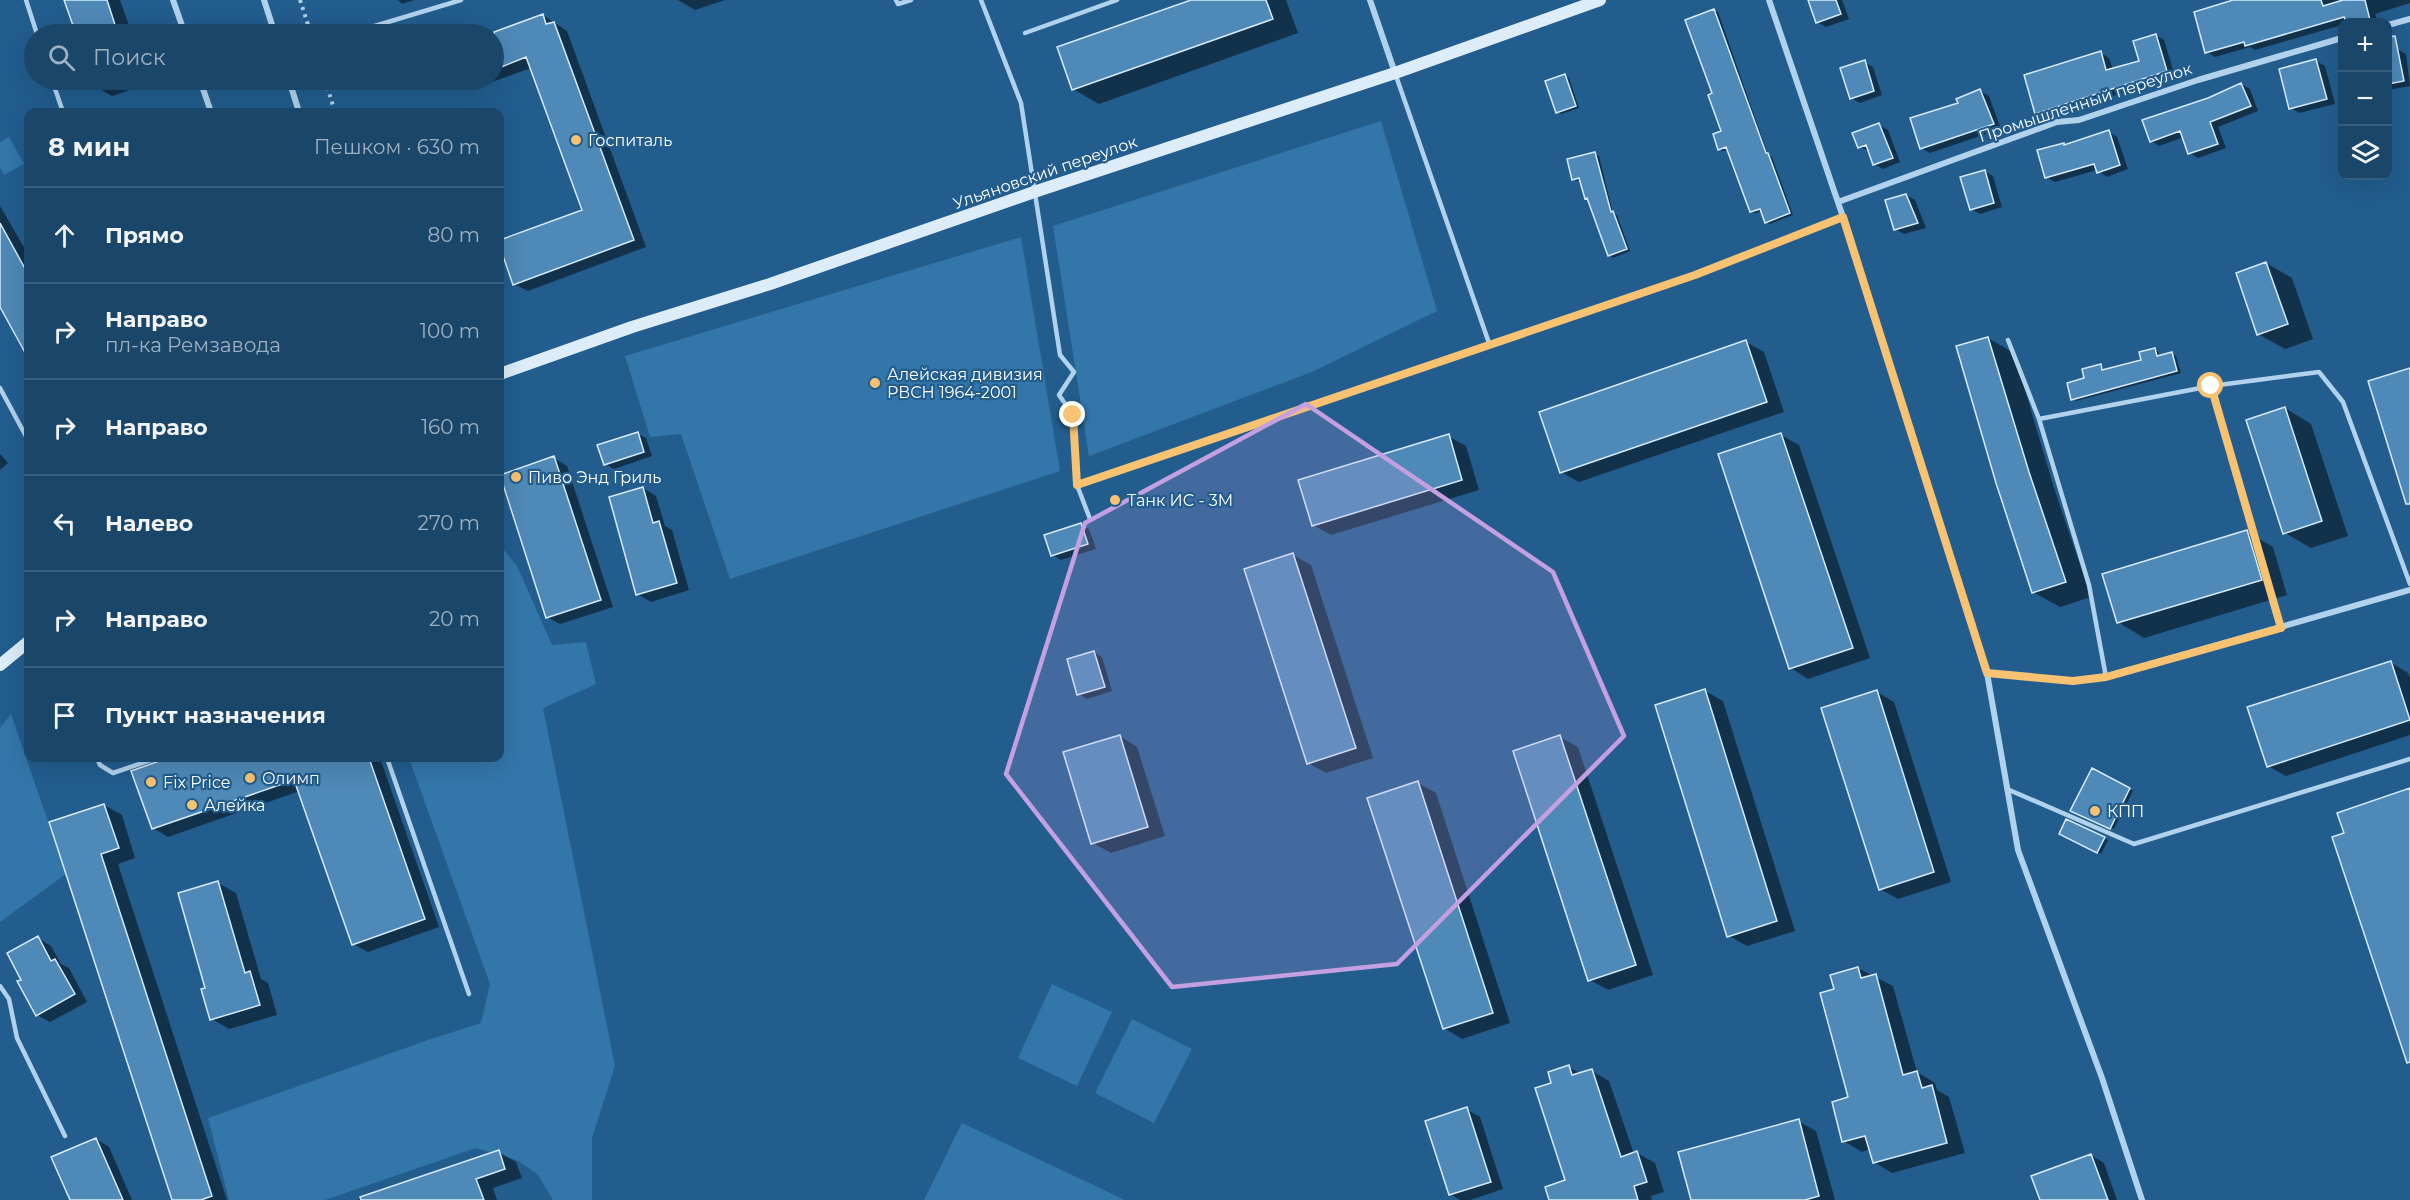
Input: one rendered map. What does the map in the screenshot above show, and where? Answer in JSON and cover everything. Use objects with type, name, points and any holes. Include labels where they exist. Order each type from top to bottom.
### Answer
[{"type":"main road","name":"Ульяновский переулок","points":[[504,373],[632,327],[770,284],[1034,192],[1395,73],[1600,0]]},
{"type":"main road","points":[[0,665],[24,645]]},
{"type":"street","points":[[173,0],[181,24]]},
{"type":"street","points":[[264,0],[272,24]]},
{"type":"street","points":[[1370,0],[1395,73]]},
{"type":"street","points":[[1768,0],[1839,202],[1987,673],[2018,850],[2102,1078],[2142,1200]]},
{"type":"street","points":[[2392,24],[2410,19]]},
{"type":"street","name":"Промышленный переулок","points":[[1839,202],[2057,122],[2079,120],[2198,80],[2338,39]]},
{"type":"street","points":[[203,90],[210,108]]},
{"type":"street","points":[[292,90],[298,108]]},
{"type":"street","points":[[1987,673],[2073,681],[2106,677],[2410,590]]},
{"type":"lane","points":[[26,0],[34,24]]},
{"type":"lane","points":[[381,24],[461,0]]},
{"type":"lane","points":[[896,0],[898,4],[911,0]]},
{"type":"lane","points":[[981,0],[1021,103],[1060,355],[1074,372],[1059,395],[1073,415],[1077,485],[1090,519]]},
{"type":"lane","points":[[1025,33],[1117,0]]},
{"type":"lane","points":[[1395,73],[1489,343]]},
{"type":"lane","points":[[55,90],[62,108]]},
{"type":"lane","points":[[1077,485],[1489,343],[1695,275]]},
{"type":"lane","points":[[2008,340],[2039,419],[2089,585],[2106,677]]},
{"type":"lane","points":[[2039,419],[2211,386],[2319,372],[2343,402],[2410,584]]},
{"type":"lane","points":[[2211,386],[2281,628]]},
{"type":"lane","points":[[0,388],[24,433]]},
{"type":"lane","points":[[2007,789],[2134,844],[2410,759]]},
{"type":"lane","points":[[99,762],[113,773],[145,762]]},
{"type":"lane","points":[[388,762],[469,994]]},
{"type":"lane","points":[[0,986],[9,999],[17,1038],[65,1136]]},
{"type":"path","points":[[300,0],[308,24]]},
{"type":"path","points":[[328,90],[334,108]]},
{"type":"path","points":[[1695,275],[1843,217]]},
{"type":"highlighted area","points":[[1306,404],[1553,572],[1624,736],[1397,964],[1172,987],[1006,774],[1085,523]]},
{"type":"shaded area","points":[[1381,121],[1437,311],[1312,372],[1089,456],[1053,226]]},
{"type":"shaded area","points":[[9,137],[24,164],[4,175],[0,168],[0,142]]},
{"type":"shaded area","points":[[1021,237],[1060,471],[730,579],[681,434],[650,437],[625,356]]},
{"type":"shaded area","points":[[504,550],[517,566],[552,645],[586,642],[596,684],[543,708],[615,1066],[592,1138],[592,1200],[553,1200],[538,1175],[519,1161],[476,1148],[325,1200],[229,1200],[208,1118],[481,1023],[490,984],[410,762],[504,762]]},
{"type":"shaded area","points":[[11,714],[24,752],[24,762],[28,762],[66,874],[0,922],[0,728]]},
{"type":"shaded area","points":[[1052,984],[1112,1012],[1077,1086],[1018,1058]]},
{"type":"shaded area","points":[[1132,1019],[1192,1049],[1154,1123],[1095,1093]]},
{"type":"shaded area","points":[[962,1123],[1125,1200],[924,1200]]},
{"type":"building","points":[[64,0],[107,0],[115,24],[72,24]]},
{"type":"building","points":[[1191,0],[1266,0],[1273,19],[1072,90],[1057,47]]},
{"type":"building","points":[[1808,0],[1836,0],[1841,14],[1816,23]]},
{"type":"building","points":[[2233,0],[2321,0],[2323,6],[2343,0],[2365,0],[2370,18],[2338,18],[2245,46],[2244,42],[2205,53],[2194,12]]},
{"type":"building","points":[[1714,9],[1790,213],[1765,223],[1760,209],[1750,212],[1726,147],[1718,150],[1713,134],[1721,131],[1708,95],[1712,93],[1685,20]]},
{"type":"building","name":"Госпиталь","points":[[543,14],[546,24],[554,22],[634,240],[513,285],[504,259],[504,239],[582,210],[526,57],[504,66],[504,28]]},
{"type":"building","points":[[2156,34],[2167,71],[2035,114],[2024,75],[2101,51],[2106,70],[2139,61],[2133,41]]},
{"type":"building","points":[[2392,36],[2395,36],[2404,81],[2392,83],[2392,72]]},
{"type":"building","points":[[2316,59],[2327,99],[2289,109],[2279,69]]},
{"type":"building","points":[[1865,60],[1874,91],[1850,99],[1840,68]]},
{"type":"building","points":[[1565,74],[1576,106],[1556,113],[1545,81]]},
{"type":"building","points":[[2241,83],[2251,106],[2210,122],[2218,144],[2188,154],[2180,131],[2150,142],[2142,120],[2208,98]]},
{"type":"building","points":[[1980,89],[1994,124],[1920,149],[1910,118],[1958,103],[1956,99]]},
{"type":"building","points":[[1879,123],[1893,158],[1873,165],[1866,145],[1858,148],[1852,133]]},
{"type":"building","points":[[2109,130],[2120,165],[2097,173],[2094,164],[2045,178],[2037,150],[2064,143],[2064,145]]},
{"type":"building","points":[[1595,152],[1611,212],[1613,211],[1627,249],[1608,256],[1579,178],[1572,180],[1567,159]]},
{"type":"building","points":[[1985,170],[1994,203],[1970,210],[1960,177]]},
{"type":"building","points":[[1906,194],[1918,223],[1894,230],[1885,200]]},
{"type":"building","points":[[0,223],[24,267],[24,351],[0,307]]},
{"type":"building","points":[[2266,262],[2288,324],[2257,335],[2236,273]]},
{"type":"building","points":[[1988,337],[2029,472],[2066,582],[2032,593],[1996,483],[1956,346]]},
{"type":"building","points":[[1746,340],[1767,402],[1560,473],[1539,412]]},
{"type":"building","points":[[2155,348],[2157,356],[2172,352],[2177,371],[2071,400],[2067,383],[2084,378],[2082,369],[2101,364],[2102,370],[2141,360],[2139,352]]},
{"type":"building","points":[[2410,368],[2410,504],[2406,504],[2368,381]]},
{"type":"building","points":[[2285,407],[2322,521],[2283,534],[2246,420]]},
{"type":"building","points":[[638,432],[644,452],[604,465],[597,445]]},
{"type":"building","points":[[1781,433],[1853,648],[1789,669],[1718,454]]},
{"type":"building","points":[[1449,434],[1462,480],[1312,526],[1298,480]]},
{"type":"building","points":[[554,456],[601,600],[546,618],[504,487],[504,474]]},
{"type":"building","points":[[643,487],[653,523],[659,521],[677,583],[636,595],[609,497]]},
{"type":"building","points":[[1081,523],[1088,544],[1051,556],[1044,535]]},
{"type":"building","points":[[2247,530],[2262,580],[2117,623],[2102,574]]},
{"type":"building","points":[[1293,553],[1356,748],[1307,764],[1244,569]]},
{"type":"building","points":[[1094,651],[1105,687],[1077,695],[1067,659]]},
{"type":"building","points":[[2391,661],[2410,720],[2267,767],[2247,707]]},
{"type":"building","points":[[1705,689],[1777,921],[1727,937],[1655,705]]},
{"type":"building","points":[[1877,690],[1934,872],[1879,890],[1821,708]]},
{"type":"building","points":[[1120,735],[1148,827],[1091,844],[1063,752]]},
{"type":"building","points":[[1560,735],[1636,965],[1588,981],[1513,751]]},
{"type":"building","points":[[157,762],[370,762],[425,919],[352,945],[294,780],[152,829],[131,771]]},
{"type":"building","name":"КПП","points":[[2092,768],[2130,788],[2110,829],[2070,811]]},
{"type":"building","points":[[1418,781],[1493,1013],[1443,1029],[1367,798]]},
{"type":"building","points":[[2410,788],[2410,1062],[2407,1063],[2332,837],[2344,833],[2337,813]]},
{"type":"building","points":[[104,804],[119,848],[101,854],[212,1196],[201,1200],[172,1200],[49,822]]},
{"type":"building","points":[[2066,819],[2105,837],[2097,853],[2059,834]]},
{"type":"building","points":[[218,881],[245,973],[250,971],[260,1005],[210,1020],[201,989],[205,988],[178,893]]},
{"type":"building","points":[[38,936],[51,961],[55,959],[75,994],[36,1016],[17,981],[21,980],[7,953]]},
{"type":"building","points":[[1858,967],[1861,978],[1876,974],[1903,1075],[1917,1071],[1922,1088],[1932,1085],[1947,1143],[1873,1163],[1865,1136],[1842,1142],[1832,1102],[1848,1097],[1820,993],[1834,989],[1830,975]]},
{"type":"building","points":[[1569,1065],[1572,1075],[1592,1069],[1621,1157],[1637,1151],[1647,1182],[1634,1186],[1638,1200],[1549,1200],[1545,1187],[1565,1180],[1535,1088],[1551,1083],[1548,1072]]},
{"type":"building","points":[[1467,1107],[1491,1182],[1449,1195],[1425,1121]]},
{"type":"building","points":[[1799,1119],[1819,1196],[1805,1200],[1691,1200],[1678,1152]]},
{"type":"building","points":[[96,1138],[123,1200],[70,1200],[51,1157]]},
{"type":"building","points":[[499,1150],[505,1169],[476,1179],[484,1200],[361,1200],[360,1197]]},
{"type":"building","points":[[2091,1154],[2108,1200],[2040,1200],[2031,1176]]},
{"type":"place","name":"Госпиталь","points":[[576,140]]},
{"type":"place","name":"Алейская дивизия РВСН 1964-2001","points":[[875,383]]},
{"type":"place","name":"Пиво Энд Гриль","points":[[516,477]]},
{"type":"place","name":"Танк ИС - 3М","points":[[1115,500]]},
{"type":"place","name":"Олимп","points":[[250,778]]},
{"type":"place","name":"Fix Price","points":[[151,782]]},
{"type":"place","name":"Алейка","points":[[192,805]]},
{"type":"place","name":"КПП","points":[[2095,811]]},
{"type":"route","points":[[1073,415],[1077,485],[1489,343],[1695,275],[1843,217],[1987,673],[2073,681],[2106,677],[2281,628],[2211,386]]}]
